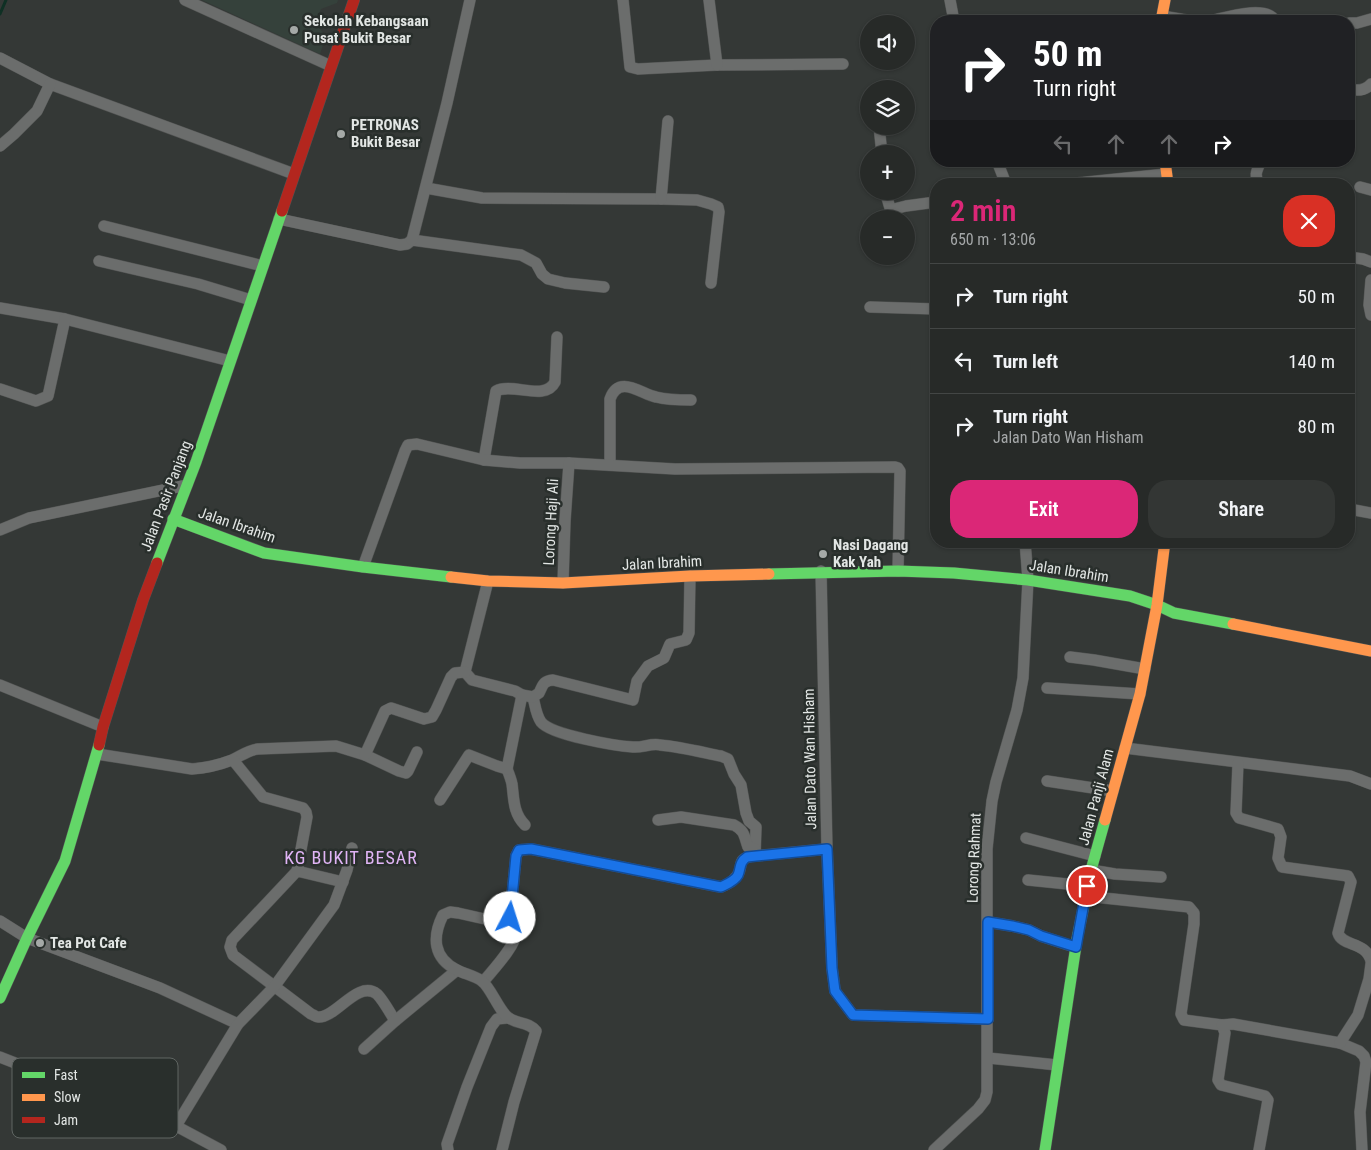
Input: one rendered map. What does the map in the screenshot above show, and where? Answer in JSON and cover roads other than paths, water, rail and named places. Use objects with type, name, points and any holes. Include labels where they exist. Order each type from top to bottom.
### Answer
[{"type":"main road","name":"Jalan Pasir Panjang","points":[[0,998],[27,938],[66,861],[103,727],[144,600],[187,485],[354,0]]},
{"type":"main road","points":[[1162,15],[1165,0]]},
{"type":"main road","name":"Jalan Ibrahim","points":[[173,519],[236,544],[264,552],[363,567],[488,581],[563,583],[821,571],[954,573],[1028,580],[1130,596],[1157,605],[1174,614],[1371,651]]},
{"type":"main road","name":"Jalan Panji Alam","points":[[1045,1150],[1086,891],[1140,694],[1157,605],[1164,548]]},
{"type":"street","points":[[185,0],[331,66]]},
{"type":"street","points":[[279,219],[400,245],[407,244],[412,240],[447,103],[470,0]]},
{"type":"street","points":[[623,0],[630,67],[638,69],[717,65],[843,64]]},
{"type":"street","points":[[710,0],[717,65]]},
{"type":"street","points":[[950,0],[953,15]]},
{"type":"street","points":[[1238,15],[1248,13],[1270,15]]},
{"type":"street","points":[[1355,23],[1371,19]]},
{"type":"street","points":[[0,58],[50,84],[294,174]]},
{"type":"street","points":[[0,146],[36,111],[50,84]]},
{"type":"street","points":[[1355,90],[1367,88],[1371,84]]},
{"type":"street","points":[[660,199],[668,121]]},
{"type":"street","points":[[426,188],[482,198],[660,199],[698,200],[711,204],[718,207],[719,212],[711,283]]},
{"type":"street","points":[[888,200],[890,208],[894,209],[930,203]]},
{"type":"street","points":[[104,226],[263,266]]},
{"type":"street","points":[[412,240],[521,255],[536,263],[542,274],[548,279],[565,283],[604,287]]},
{"type":"street","points":[[1355,258],[1371,262]]},
{"type":"street","points":[[99,261],[198,284],[251,300]]},
{"type":"street","points":[[1371,280],[1369,305],[1371,316]]},
{"type":"street","points":[[870,307],[930,309]]},
{"type":"street","points":[[0,308],[65,319],[230,361]]},
{"type":"street","points":[[0,389],[36,401],[48,396],[65,319]]},
{"type":"street","points":[[484,460],[496,391],[506,388],[539,391],[550,389],[555,382],[557,337]]},
{"type":"street","points":[[610,465],[610,399],[613,392],[619,387],[634,388],[648,396],[665,400],[691,400]]},
{"type":"street","points":[[363,567],[405,451],[408,445],[417,444],[484,460],[520,463],[569,463],[675,469],[895,466],[900,471],[898,571]]},
{"type":"street","name":"Lorong Haji Ali","points":[[563,583],[564,520],[569,463]]},
{"type":"street","points":[[0,530],[28,518],[187,485]]},
{"type":"street","points":[[1355,510],[1371,513]]},
{"type":"street","name":"Lorong Rahmat","points":[[934,1150],[978,1109],[985,1100],[987,1092],[987,849],[989,822],[996,782],[1017,710],[1023,678],[1028,580],[1026,548]]},
{"type":"street","name":"Jalan Dato Wan Hisham","points":[[821,571],[827,849],[832,968],[835,991],[853,1015],[988,1019]]},
{"type":"street","points":[[465,672],[472,680],[527,696],[539,693],[543,684],[553,680],[633,700],[638,681],[648,666],[664,658],[670,644],[686,640],[688,637],[690,576]]},
{"type":"street","points":[[465,672],[488,581]]},
{"type":"street","points":[[1070,657],[1145,669]]},
{"type":"street","points":[[365,755],[385,711],[391,708],[424,719],[432,717],[451,677],[455,673],[465,672]]},
{"type":"street","points":[[0,685],[103,727]]},
{"type":"street","points":[[1047,688],[1140,694]]},
{"type":"street","points":[[525,825],[520,820],[514,805],[512,782],[507,769],[527,696]]},
{"type":"street","points":[[527,696],[542,723],[548,728],[568,735],[635,748],[658,744],[728,759],[741,785],[746,814],[749,821],[756,827],[755,853]]},
{"type":"street","points":[[97,754],[192,769],[206,768],[233,760],[254,749],[326,745],[336,746],[365,755],[406,773],[418,752]]},
{"type":"street","points":[[1125,748],[1350,776],[1371,784]]},
{"type":"street","points":[[440,800],[470,755],[507,769]]},
{"type":"street","points":[[233,760],[263,797],[303,808],[307,817],[297,871],[232,940],[230,947],[233,955],[317,1017],[325,1016],[361,992],[369,991],[377,994],[395,1021]]},
{"type":"street","points":[[1238,763],[1236,813],[1239,818],[1278,829],[1280,837],[1278,858],[1282,867],[1348,876],[1351,882],[1338,933],[1340,938],[1365,950],[1369,954],[1371,962],[1369,979],[1358,1015],[1340,1043]]},
{"type":"street","points":[[1047,781],[1113,791]]},
{"type":"street","points":[[658,820],[681,817],[734,825],[744,832],[748,847],[755,853]]},
{"type":"street","points":[[1026,838],[1095,856]]},
{"type":"street","points":[[178,1123],[238,1024],[274,987],[334,906],[352,848]]},
{"type":"street","points":[[483,982],[515,940],[516,933],[510,918],[516,856],[519,850],[531,849],[721,887],[735,879],[739,874],[743,859],[755,853],[827,849]]},
{"type":"street","points":[[1091,870],[1115,874],[1161,877]]},
{"type":"street","points":[[297,871],[343,882]]},
{"type":"street","points":[[1028,880],[1189,907],[1194,913],[1194,924],[1181,1014],[1184,1020],[1222,1025],[1233,1024],[1340,1043],[1359,1051],[1364,1056],[1366,1062],[1360,1112],[1362,1150]]},
{"type":"street","points":[[508,1018],[483,982],[447,964],[438,951],[436,932],[443,915],[450,912],[498,922],[506,922],[510,918]]},
{"type":"street","points":[[0,922],[27,938],[160,988],[238,1024]]},
{"type":"street","points":[[988,922],[1029,930],[1041,936],[1076,947]]},
{"type":"street","points":[[364,1049],[457,970]]},
{"type":"street","points":[[448,1150],[447,1144],[491,1027],[497,1019],[508,1018],[533,1027],[536,1031],[514,1102],[502,1150]]},
{"type":"street","points":[[1222,1025],[1225,1033],[1218,1080],[1221,1085],[1265,1096],[1268,1100],[1259,1150]]},
{"type":"street","points":[[0,1057],[12,1062]]},
{"type":"street","points":[[988,1058],[1058,1065]]},
{"type":"street","points":[[178,1127],[221,1150]]},
{"type":"waterway","points":[[0,14],[6,0]]},
{"type":"place","name":"Sekolah Kebangsaan Pusat Bukit Besar","points":[[294,30]]},
{"type":"place","name":"PETRONAS Bukit Besar","points":[[341,134]]},
{"type":"place","name":"Nasi Dagang Kak Yah","points":[[823,554]]},
{"type":"place","name":"Tea Pot Cafe","points":[[40,943]]},
{"type":"district","name":"KG BUKIT BESAR","points":[[351,857]]}]
